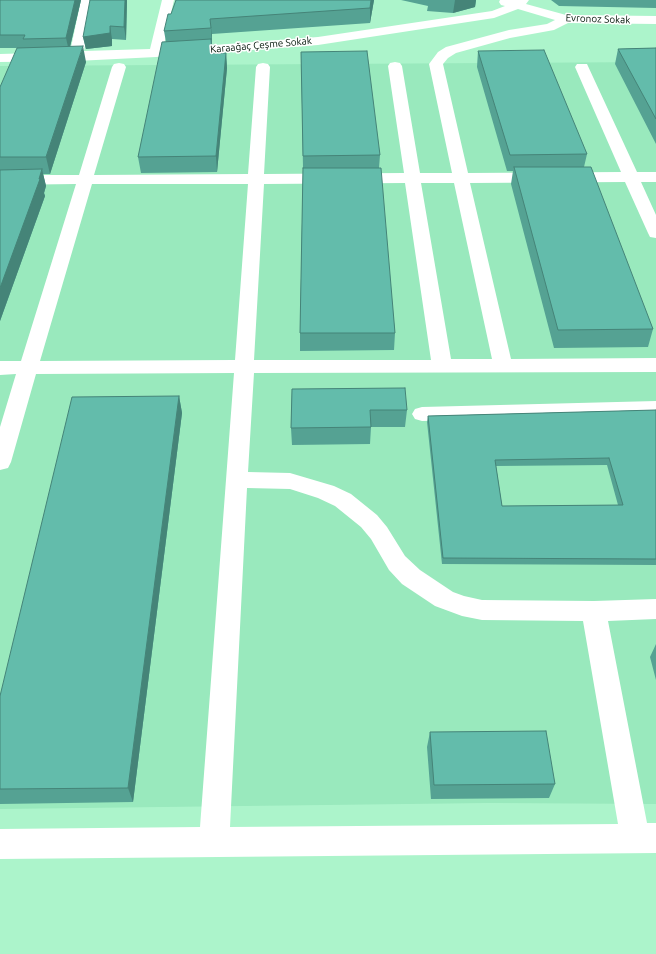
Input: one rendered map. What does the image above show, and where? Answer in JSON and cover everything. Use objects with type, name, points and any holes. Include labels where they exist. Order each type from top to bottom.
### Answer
[{"type":"street","points":[[76,56],[87,0]]},
{"type":"street","points":[[156,53],[168,0]]},
{"type":"street","name":"Evronoz Sokak","points":[[494,0],[520,2],[566,19],[656,20]]},
{"type":"street","name":"Karaağaç Çeşme Sokak","points":[[0,58],[156,53],[257,46],[356,36],[483,16],[505,11],[520,2]]},
{"type":"street","points":[[503,366],[436,64],[443,55],[451,50],[509,34],[550,27],[566,19]]},
{"type":"street","points":[[395,66],[442,366]]},
{"type":"street","points":[[0,462],[119,67]]},
{"type":"street","points":[[214,841],[263,67]]},
{"type":"street","points":[[582,67],[656,233]]},
{"type":"street","points":[[0,180],[656,177]]},
{"type":"street","points":[[0,368],[656,366]]},
{"type":"street","points":[[422,414],[656,408]]},
{"type":"street","points":[[237,480],[290,481],[326,492],[343,500],[369,521],[380,533],[397,563],[410,577],[444,599],[482,610],[594,611],[656,609]]},
{"type":"street","points":[[0,844],[646,838],[594,611]]},
{"type":"shaded area","points":[[656,62],[656,804],[489,803],[0,809],[0,66]]},
{"type":"building","points":[[0,0],[75,0],[66,38],[23,39],[25,35],[0,35]]},
{"type":"building","points":[[90,0],[125,0],[124,27],[110,26],[110,33],[83,37]]},
{"type":"building","points":[[176,0],[371,0],[370,8],[210,19],[211,28],[164,31],[168,14],[171,14]]},
{"type":"building","points":[[211,39],[212,53],[226,53],[216,156],[138,157],[162,42]]},
{"type":"building","points":[[83,46],[46,157],[0,157],[0,87],[17,48]]},
{"type":"building","points":[[656,48],[656,119],[618,49]]},
{"type":"building","points":[[544,50],[587,154],[510,155],[478,51]]},
{"type":"building","points":[[367,51],[380,155],[303,156],[301,52]]},
{"type":"building","points":[[514,167],[591,167],[653,329],[558,330]]},
{"type":"building","points":[[303,168],[381,168],[395,333],[300,333]]},
{"type":"building","points":[[42,169],[40,179],[0,288],[0,170]]},
{"type":"building","points":[[405,388],[407,410],[370,410],[371,427],[291,428],[292,389]]},
{"type":"building","points":[[179,396],[128,788],[0,789],[0,696],[72,397]]},
{"type":"building","points":[[656,410],[656,559],[443,558],[428,416]],"holes":[[[609,458],[623,505],[502,506],[495,460]]]},
{"type":"building","points":[[546,731],[555,784],[434,785],[430,732]]}]
